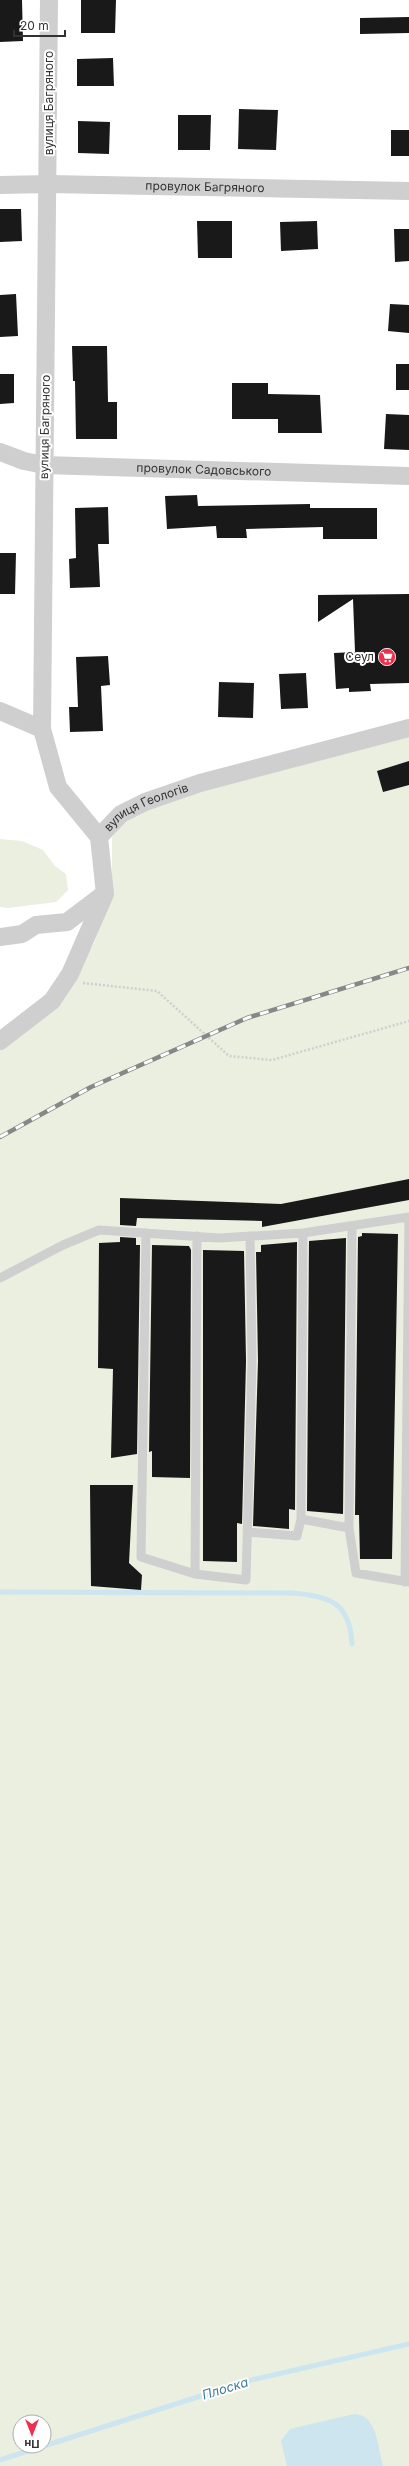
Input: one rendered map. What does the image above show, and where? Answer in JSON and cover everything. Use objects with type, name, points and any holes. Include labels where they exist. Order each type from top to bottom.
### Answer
[{"type":"street","name":"вулиця Багряного","points":[[49,0],[49,184],[44,465],[42,729],[51,767],[58,787],[99,838]]},
{"type":"street","name":"провулок Багряного","points":[[0,185],[49,184],[409,191]]},
{"type":"street","name":"провулок Садовського","points":[[0,452],[24,461],[44,465],[409,476]]},
{"type":"street","points":[[0,711],[42,729]]},
{"type":"street","name":"вулиця Геологів","points":[[105,894],[99,838],[121,814],[152,800],[200,783],[409,728]]},
{"type":"street","points":[[0,937],[22,934],[36,925],[67,922],[105,894]]},
{"type":"street","points":[[0,1041],[52,1001],[65,982],[105,894]]},
{"type":"lane","points":[[0,1278],[63,1244],[99,1230],[197,1236],[303,1234],[409,1217],[407,1582],[356,1573],[349,1528],[352,1227]]},
{"type":"lane","points":[[146,1234],[141,1557],[195,1574],[246,1580],[252,1361],[250,1236]]},
{"type":"lane","points":[[247,1532],[297,1536],[301,1519],[303,1234]]},
{"type":"lane","points":[[195,1574],[197,1236]]},
{"type":"lane","points":[[301,1519],[349,1528]]},
{"type":"path","points":[[65,982],[158,991],[229,1056],[249,1059],[272,1060],[409,1021]]},
{"type":"shaded area","points":[[409,736],[409,2466],[0,2466],[0,1048],[58,1006],[94,943],[112,895],[112,837],[123,823],[148,808],[202,790]]},
{"type":"shaded area","points":[[0,839],[22,841],[43,850],[55,866],[66,874],[68,890],[56,902],[8,908],[0,907]]},
{"type":"water","points":[[354,2414],[362,2415],[372,2426],[378,2442],[383,2466],[287,2466],[281,2441],[290,2429]]},
{"type":"building","points":[[0,0],[22,0],[23,41],[0,42]]},
{"type":"building","points":[[81,0],[116,0],[115,33],[81,33]]},
{"type":"building","points":[[409,17],[409,33],[360,34],[360,18]]},
{"type":"building","points":[[113,58],[114,86],[77,86],[77,59]]},
{"type":"building","points":[[239,109],[278,110],[276,150],[238,149]]},
{"type":"building","points":[[178,115],[211,115],[210,150],[178,150]]},
{"type":"building","points":[[78,121],[110,122],[109,154],[78,153]]},
{"type":"building","points":[[391,130],[409,130],[409,156],[391,156]]},
{"type":"building","points":[[0,209],[21,209],[22,241],[0,242]]},
{"type":"building","points":[[197,221],[232,221],[232,258],[198,258]]},
{"type":"building","points":[[317,221],[318,249],[281,251],[280,222]]},
{"type":"building","points":[[394,229],[409,229],[409,261],[395,262]]},
{"type":"building","points":[[16,294],[18,336],[0,337],[0,295]]},
{"type":"building","points":[[390,304],[409,305],[409,333],[388,331]]},
{"type":"building","points":[[72,346],[107,346],[108,402],[117,402],[117,439],[76,439],[75,381],[73,381]]},
{"type":"building","points":[[396,364],[409,364],[409,390],[396,390]]},
{"type":"building","points":[[0,374],[14,374],[14,403],[0,404]]},
{"type":"building","points":[[232,383],[268,383],[268,394],[320,395],[322,433],[278,433],[278,419],[232,419]]},
{"type":"building","points":[[386,414],[409,415],[409,450],[384,449]]},
{"type":"building","points":[[197,495],[198,506],[310,504],[310,508],[377,508],[377,539],[323,539],[323,527],[246,529],[247,538],[217,538],[216,526],[167,529],[165,496]]},
{"type":"building","points":[[108,507],[109,544],[98,544],[100,587],[70,588],[69,559],[76,558],[75,508]]},
{"type":"building","points":[[0,553],[16,553],[15,594],[0,594]]},
{"type":"building","points":[[409,594],[409,683],[370,684],[371,691],[349,692],[349,688],[336,689],[334,653],[355,652],[353,599],[318,622],[318,595]]},
{"type":"building","points":[[108,656],[110,685],[101,686],[103,731],[70,732],[69,707],[78,707],[76,657]]},
{"type":"building","points":[[306,673],[308,708],[281,709],[279,674]]},
{"type":"building","points":[[219,682],[254,683],[253,718],[218,717]]},
{"type":"building","points":[[409,761],[409,785],[383,792],[377,771]]},
{"type":"building","points":[[409,1179],[409,1200],[262,1227],[262,1221],[137,1218],[136,1226],[120,1225],[120,1198],[281,1204]]},
{"type":"building","points":[[362,1233],[398,1234],[392,1559],[360,1559],[359,1515],[355,1515],[358,1237],[362,1236]]},
{"type":"building","points":[[120,1237],[136,1238],[136,1245],[140,1245],[137,1454],[111,1458],[113,1369],[98,1368],[99,1243],[120,1242]]},
{"type":"building","points":[[346,1238],[343,1514],[307,1511],[309,1241]]},
{"type":"building","points":[[297,1242],[295,1510],[289,1509],[289,1529],[253,1526],[258,1361],[256,1252],[261,1252],[261,1245]]},
{"type":"building","points":[[152,1245],[189,1246],[191,1250],[190,1478],[152,1477],[152,1451],[149,1452]]},
{"type":"building","points":[[203,1250],[244,1251],[246,1361],[242,1524],[237,1523],[237,1562],[203,1561]]},
{"type":"building","points":[[90,1485],[133,1485],[129,1563],[142,1575],[141,1590],[91,1586]]},
{"type":"waterway","points":[[0,1592],[305,1594],[327,1599],[342,1610],[347,1619],[352,1644]]},
{"type":"waterway","name":"Плоска","points":[[52,2443],[251,2380],[409,2344]]},
{"type":"waterway","name":"Плоска","points":[[0,2460],[18,2454]]},
{"type":"railway","points":[[0,1137],[91,1087],[247,1018],[409,968]]},
{"type":"place","name":"Сеул","points":[[387,657]]}]
